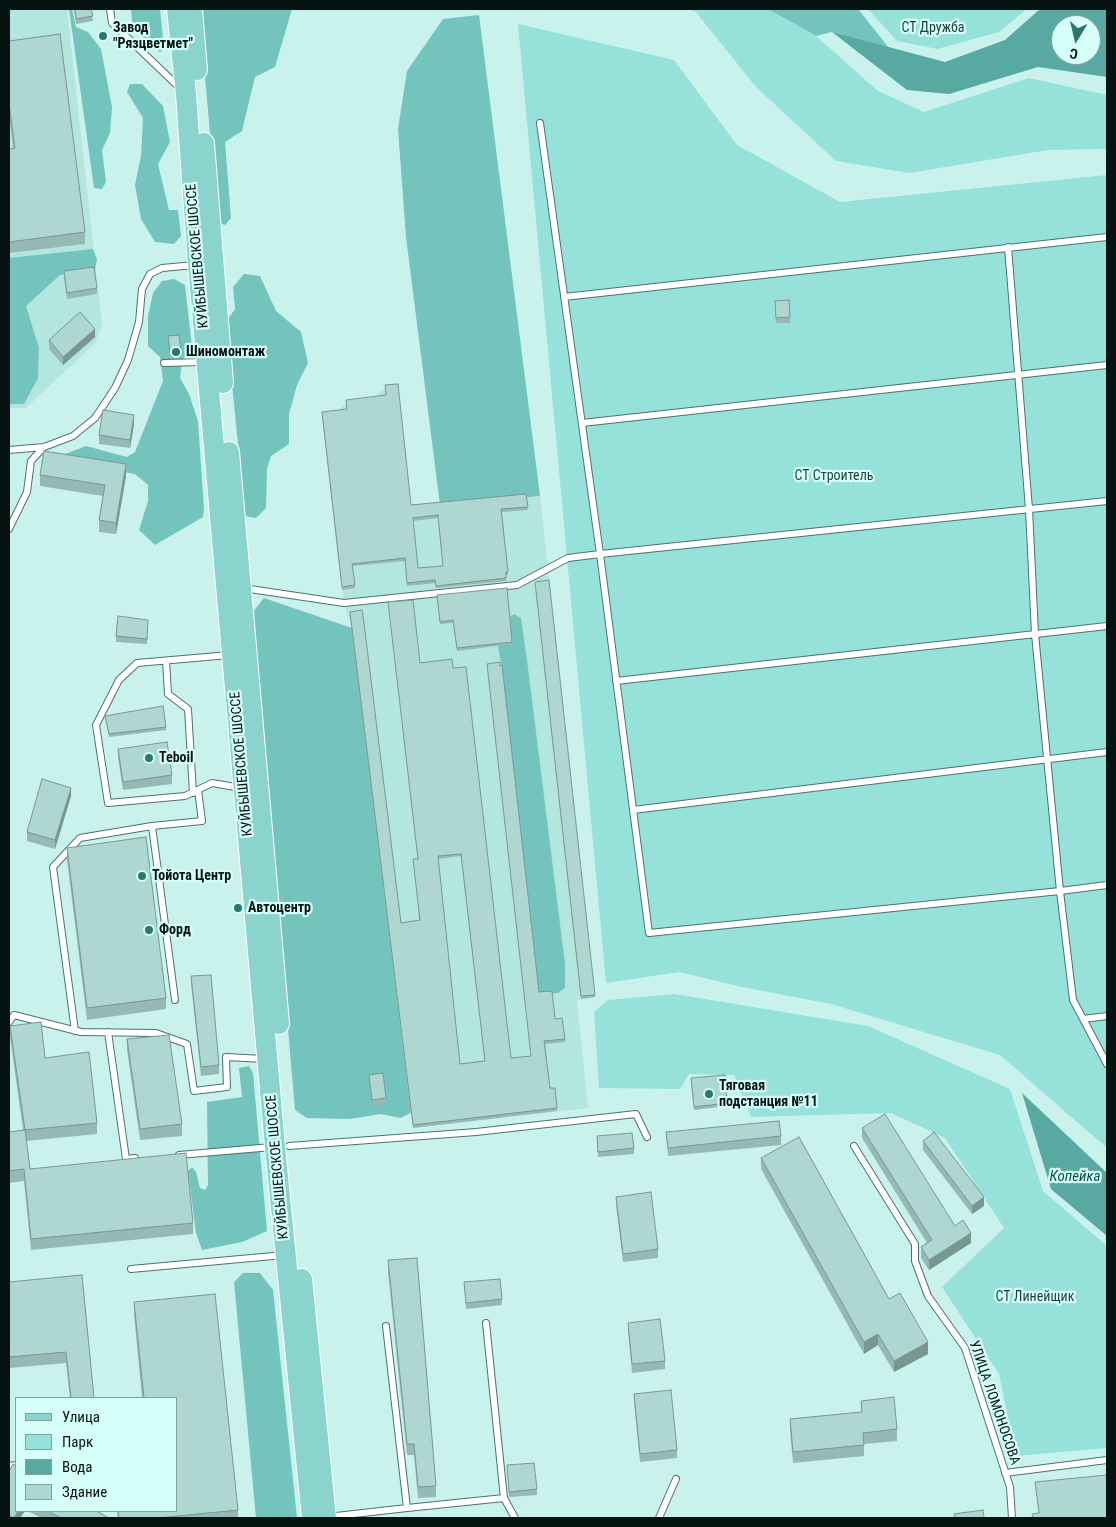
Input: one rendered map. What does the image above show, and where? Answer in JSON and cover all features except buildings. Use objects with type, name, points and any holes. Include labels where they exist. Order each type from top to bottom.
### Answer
[{"type":"main road","name":"КУЙБЫШЕВСКОЕ ШОССЕ","points":[[177,9],[186,94],[198,264],[268,1059],[282,1146],[286,1255],[321,1518]]},
{"type":"main road","name":"КУЙБЫШЕВСКОЕ ШОССЕ","points":[[192,9],[226,426],[242,588],[282,1146],[321,1518]]},
{"type":"lane","points":[[110,9],[112,23],[186,94]]},
{"type":"lane","points":[[540,123],[600,554],[649,934],[1107,885]]},
{"type":"lane","points":[[564,297],[1107,237]]},
{"type":"lane","points":[[1008,247],[1030,509],[1035,634],[1060,891],[1073,1000],[1107,1064]]},
{"type":"lane","points":[[9,450],[44,447],[73,436],[95,418],[116,388],[128,360],[139,322],[142,289],[150,274],[162,268],[198,264]]},
{"type":"lane","points":[[164,363],[182,364],[207,361]]},
{"type":"lane","points":[[582,423],[1107,366]]},
{"type":"lane","points":[[9,530],[27,492],[31,461],[44,447]]},
{"type":"lane","points":[[242,588],[344,603],[516,585],[568,558],[1107,500]]},
{"type":"lane","points":[[616,680],[1107,626]]},
{"type":"lane","points":[[232,654],[137,663],[119,680],[96,725],[108,802],[185,796],[212,783],[244,789]]},
{"type":"lane","points":[[75,1030],[53,866],[80,838],[152,826],[202,821],[195,792],[188,709],[168,694],[166,661]]},
{"type":"lane","points":[[633,810],[1107,752]]},
{"type":"lane","points":[[152,826],[175,1000]]},
{"type":"lane","points":[[9,1022],[14,1015],[75,1030],[156,1033],[187,1044],[194,1091],[227,1087],[226,1056],[268,1059]]},
{"type":"lane","points":[[1083,1019],[1107,1016]]},
{"type":"lane","points":[[108,1032],[126,1159],[145,1158]]},
{"type":"lane","points":[[174,1155],[476,1132],[636,1114],[648,1136]]},
{"type":"lane","name":"УЛИЦА ЛОМОНОСОВА","points":[[854,1146],[915,1244],[915,1261],[928,1296],[965,1348],[1010,1487],[1012,1518]]},
{"type":"lane","points":[[131,1268],[286,1255]]},
{"type":"lane","points":[[486,1323],[504,1498],[515,1518]]},
{"type":"lane","points":[[386,1326],[407,1508]]},
{"type":"lane","points":[[1005,1473],[1107,1460]]},
{"type":"lane","points":[[659,1518],[676,1479]]},
{"type":"lane","points":[[321,1518],[504,1498]]},
{"type":"shaded area","points":[[9,9],[67,9],[102,324],[95,343],[26,408],[9,408]]},
{"type":"shaded area","points":[[69,9],[72,9],[76,27],[88,32],[101,49],[112,107],[110,133],[102,150],[106,182],[102,189],[94,188]]},
{"type":"shaded area","points":[[131,9],[160,9],[164,49],[160,52],[133,29]]},
{"type":"shaded area","points":[[199,9],[292,9],[275,67],[255,77],[242,131],[225,142],[231,218],[225,225],[218,223]]},
{"type":"shaded area","points":[[768,9],[858,9],[889,48],[832,32],[816,36]]},
{"type":"shaded area","points":[[479,15],[540,496],[440,505],[406,237],[398,129],[407,71],[443,19]]},
{"type":"shaded area","points":[[130,84],[142,84],[163,106],[170,142],[158,164],[169,210],[178,210],[181,236],[174,244],[155,242],[141,219],[135,185],[141,156],[143,118],[127,92]]},
{"type":"shaded area","points":[[93,249],[97,259],[95,269],[60,275],[26,306],[39,348],[38,378],[24,404],[9,404],[9,258]]},
{"type":"shaded area","points":[[244,274],[260,276],[276,311],[301,332],[308,363],[297,385],[289,414],[289,444],[271,456],[267,469],[266,508],[256,518],[245,516],[226,322],[235,309],[233,287]]},
{"type":"shaded area","points":[[174,279],[185,285],[192,347],[182,360],[180,378],[189,394],[198,421],[204,510],[203,517],[155,545],[139,530],[148,501],[148,485],[135,474],[58,461],[57,457],[86,446],[127,457],[135,452],[163,381],[160,357],[148,346],[148,316],[153,293],[162,281]]},
{"type":"shaded area","points":[[385,388],[411,508],[540,496],[595,997],[577,1000],[588,1108],[413,1128],[352,628],[344,603],[322,415],[334,414],[346,403],[371,400]]},
{"type":"shaded area","points":[[264,598],[352,628],[411,1113],[400,1118],[381,1114],[350,1119],[307,1118],[295,1110],[252,613]]},
{"type":"shaded area","points":[[514,614],[521,618],[565,964],[565,988],[558,993],[539,995],[498,646],[511,632],[510,617]]},
{"type":"shaded area","points":[[249,1066],[253,1073],[267,1231],[242,1242],[202,1250],[196,1233],[188,1171],[192,1167],[196,1172],[200,1188],[205,1190],[208,1185],[207,1102],[242,1097],[239,1068]]},
{"type":"shaded area","points":[[243,1273],[260,1273],[273,1290],[297,1518],[256,1518],[234,1282]]},
{"type":"green space","points":[[684,9],[768,9],[816,36],[878,91],[924,112],[1029,78],[1107,95],[1107,149],[1048,150],[909,173],[836,161],[756,87],[695,11]]},
{"type":"green space","name":"СТ Дружба","points":[[868,9],[1027,9],[999,32],[937,49],[897,41]]},
{"type":"green space","name":"СТ Строитель","points":[[518,24],[674,60],[737,145],[840,202],[1107,175],[1107,1148],[1000,1055],[831,1004],[742,987],[679,972],[606,983]]},
{"type":"green space","name":"СТ Линейщик","points":[[674,994],[868,1026],[1010,1089],[1043,1191],[1107,1246],[1107,1448],[1016,1456],[999,1374],[942,1287],[1004,1228],[945,1138],[891,1113],[751,1117],[734,1075],[689,1074],[680,1089],[599,1088],[594,1012],[608,1000]]},
{"type":"water","points":[[1040,9],[1107,9],[1107,77],[1038,67],[949,94],[907,90],[832,32],[945,62],[1005,40]]},
{"type":"water","name":"Копейка","points":[[1022,1093],[1107,1173],[1107,1236],[1051,1189]]},
{"type":"place","name":"Завод \"Рязцветмет\"","points":[[103,36]]},
{"type":"place","name":"Шиномонтаж","points":[[176,352]]},
{"type":"place","name":"Teboil","points":[[149,758]]},
{"type":"place","name":"Тойота Центр","points":[[142,876]]},
{"type":"place","name":"Автоцентр","points":[[238,908]]},
{"type":"place","name":"Форд","points":[[149,930]]},
{"type":"place","name":"Тяговая подстанция №11","points":[[709,1094]]}]
